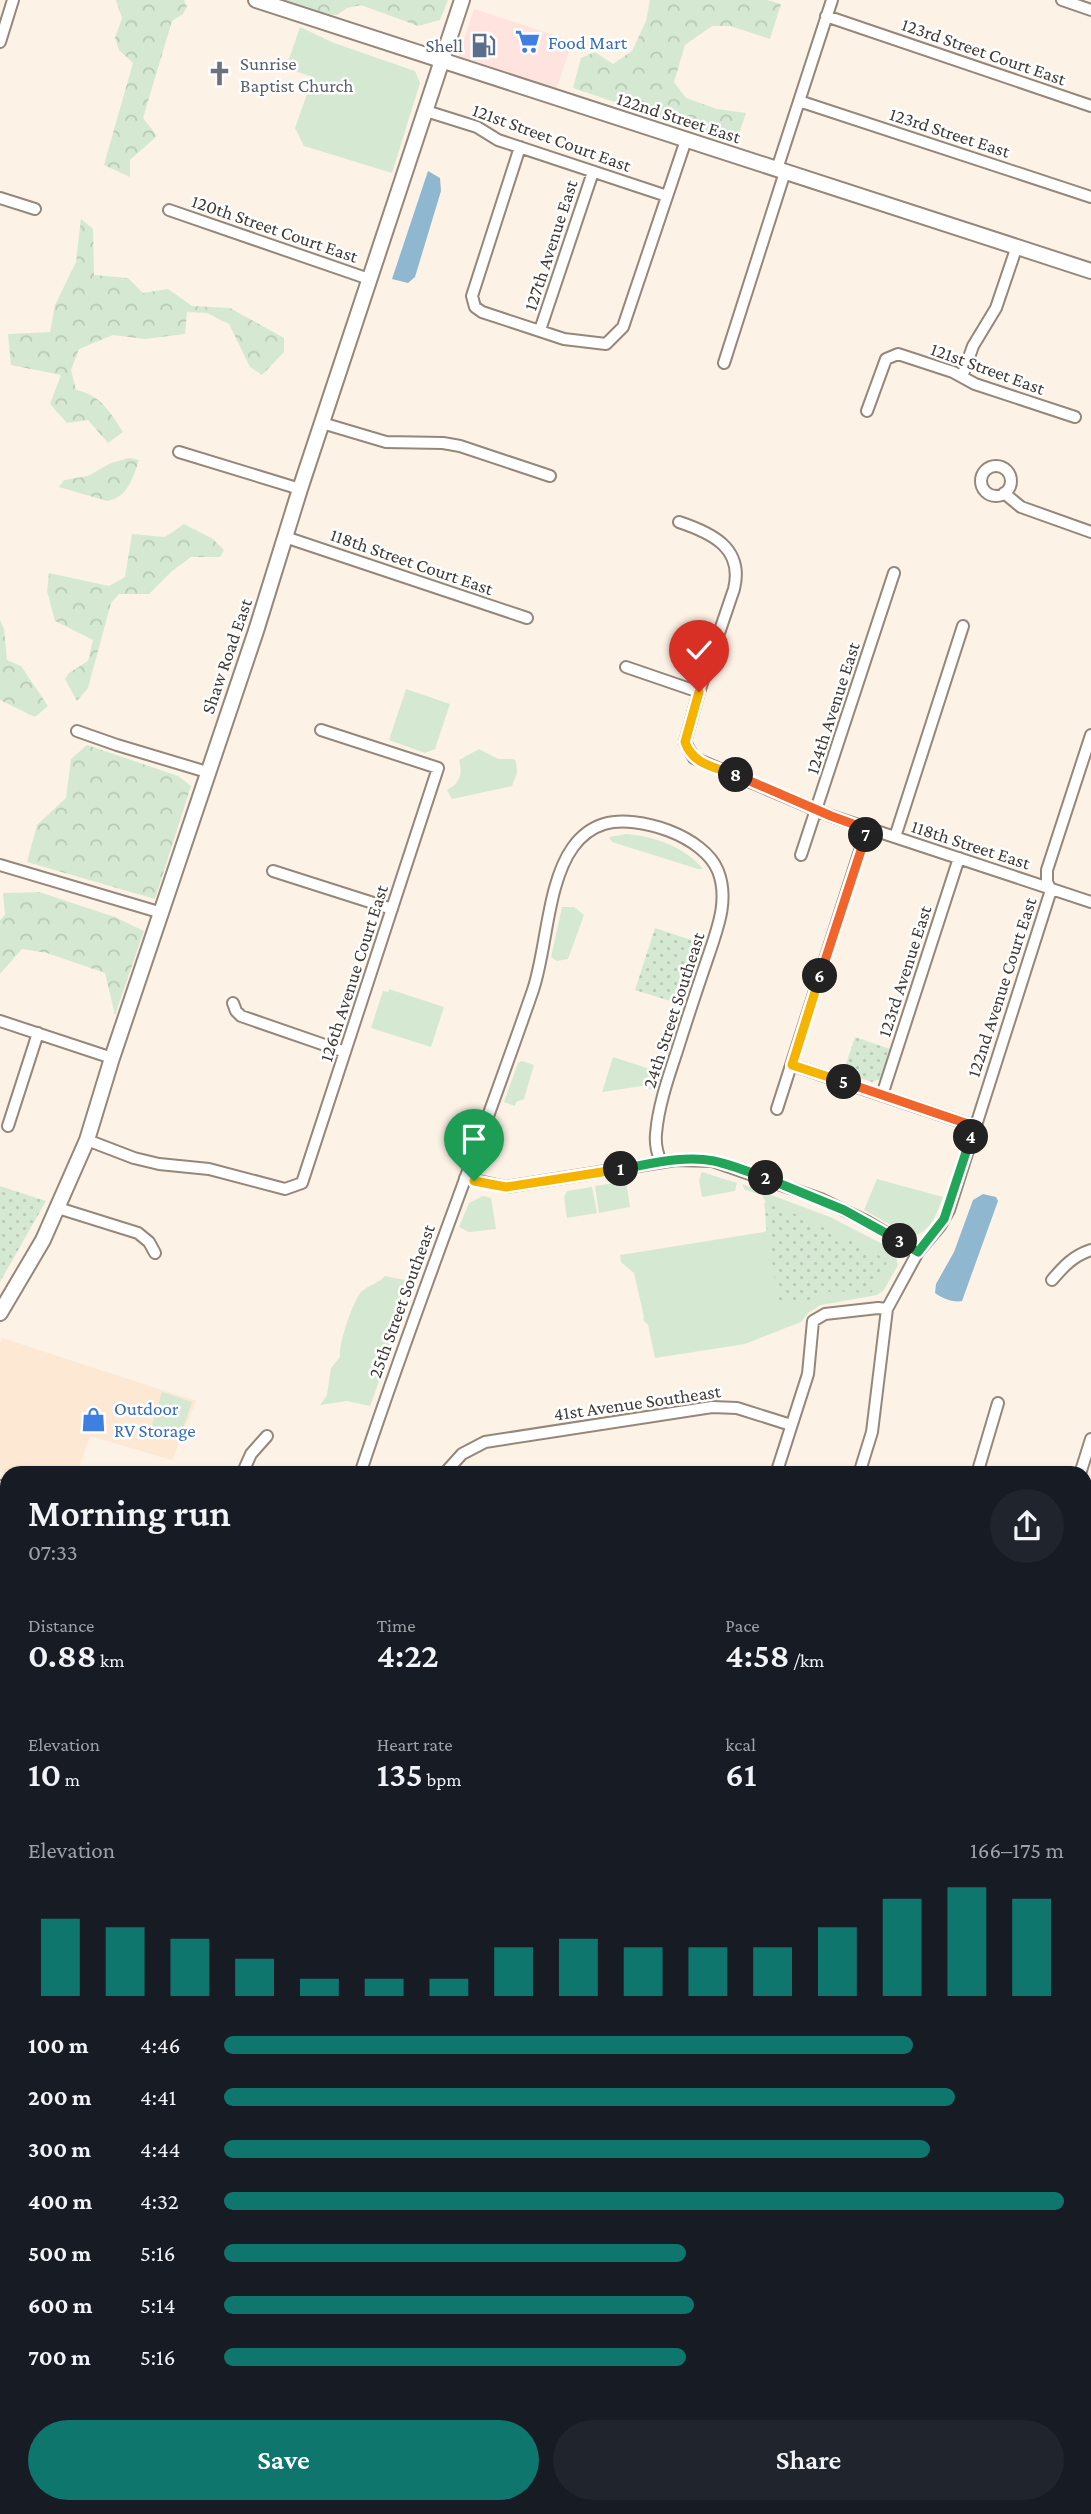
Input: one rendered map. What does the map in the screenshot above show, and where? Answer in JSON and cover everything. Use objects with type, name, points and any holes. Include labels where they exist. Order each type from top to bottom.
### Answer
[{"type":"main road","name":"122nd Street East","points":[[256,0],[1091,271]]},
{"type":"main road","name":"Shaw Road East","points":[[0,1313],[43,1240],[87,1140],[462,0]]},
{"type":"street","points":[[0,42],[13,0]]},
{"type":"street","points":[[723,363],[799,101],[832,0]]},
{"type":"street","points":[[1062,0],[1091,10]]},
{"type":"street","name":"123rd Street Court East","points":[[826,16],[1091,106]]},
{"type":"street","name":"123rd Street East","points":[[799,101],[1091,197]]},
{"type":"street","name":"121st Street Court East","points":[[426,110],[477,127],[498,140],[667,196]]},
{"type":"street","points":[[520,147],[472,296],[475,307],[482,312],[564,338],[606,344],[623,327],[686,140]]},
{"type":"street","name":"127th Avenue East","points":[[540,330],[593,172]]},
{"type":"street","points":[[0,198],[35,209]]},
{"type":"street","name":"120th Street Court East","points":[[169,211],[369,279]]},
{"type":"street","points":[[962,377],[974,346],[996,308],[1017,246]]},
{"type":"street","name":"121st Street East","points":[[867,411],[882,366],[889,357],[898,354],[953,372],[975,384],[1075,417]]},
{"type":"street","points":[[322,424],[386,442],[460,446],[550,475]]},
{"type":"street","points":[[179,452],[300,489]]},
{"type":"street","points":[[1004,493],[1021,507],[1091,532]]},
{"type":"street","points":[[626,667],[699,692],[728,609],[736,575],[731,554],[719,540],[679,522]]},
{"type":"street","name":"118th Street Court East","points":[[285,537],[527,618]]},
{"type":"street","name":"124th Avenue East","points":[[801,855],[894,573]]},
{"type":"street","points":[[895,837],[963,626]]},
{"type":"street","name":"118th Street East","points":[[699,692],[685,742],[689,752],[698,761],[867,829],[1091,902]]},
{"type":"street","name":"126th Avenue Court East","points":[[87,1140],[159,1164],[209,1169],[285,1189],[302,1183],[438,768],[321,730]]},
{"type":"street","points":[[77,731],[207,772]]},
{"type":"street","name":"122nd Avenue Court East","points":[[861,1466],[872,1432],[887,1309],[894,1291],[918,1252],[944,1219],[1051,890],[1047,883],[1047,870],[1091,735]]},
{"type":"street","name":"24th Street Southeast","points":[[591,829],[614,822],[639,822],[696,845],[706,853],[717,869],[723,897],[720,920],[658,1118],[656,1143],[661,1162]]},
{"type":"street","name":"25th Street Southeast","points":[[363,1466],[392,1376],[535,982],[560,872],[572,848],[591,829]]},
{"type":"street","points":[[777,1109],[867,829]]},
{"type":"street","name":"123rd Avenue East","points":[[883,1095],[959,858]]},
{"type":"street","points":[[0,865],[162,913]]},
{"type":"street","points":[[273,871],[392,909]]},
{"type":"street","points":[[233,1003],[241,1016],[345,1052]]},
{"type":"street","points":[[0,1021],[112,1058]]},
{"type":"street","points":[[8,1126],[38,1033]]},
{"type":"street","points":[[792,1065],[974,1126]]},
{"type":"street","points":[[465,1178],[506,1187],[661,1162],[699,1159],[733,1167],[793,1188],[844,1210],[918,1252]]},
{"type":"street","points":[[58,1208],[138,1233],[149,1242],[155,1253]]},
{"type":"street","points":[[1052,1280],[1066,1263],[1091,1250]]},
{"type":"street","points":[[778,1466],[810,1363],[810,1330],[813,1321],[825,1314],[887,1309]]},
{"type":"street","points":[[979,1466],[998,1404]]},
{"type":"street","name":"41st Avenue Southeast","points":[[451,1466],[462,1454],[485,1442],[725,1406],[791,1425]]},
{"type":"street","points":[[246,1466],[251,1454],[267,1436]]},
{"type":"street","points":[[1083,1466],[1091,1439]]},
{"type":"shaded area","points":[[474,9],[572,41],[556,90],[458,58]]},
{"type":"shaded area","name":"Outdoor RV Storage","points":[[2,1338],[196,1401],[172,1460],[90,1436],[79,1466],[0,1466]]},
{"type":"green space","points":[[116,0],[184,0],[187,7],[183,14],[172,21],[143,118],[157,136],[130,160],[130,177],[104,165],[133,63],[119,50],[115,38],[122,18]]},
{"type":"green space","points":[[278,0],[448,0],[440,20],[418,26],[361,5],[347,8],[337,15],[322,14]]},
{"type":"green space","points":[[650,0],[767,0],[781,4],[770,39],[730,26],[712,26],[685,45],[674,82],[686,98],[717,109],[746,113],[736,143],[573,88],[581,58],[595,52],[613,64],[632,51],[646,21]]},
{"type":"green space","points":[[300,27],[334,43],[415,71],[420,83],[392,173],[304,146],[295,128],[313,77],[286,68]]},
{"type":"green space","points":[[81,219],[93,229],[94,275],[128,278],[143,293],[168,289],[192,306],[230,308],[284,338],[284,352],[262,375],[250,367],[229,324],[207,313],[187,312],[185,334],[145,339],[113,335],[79,349],[71,370],[76,390],[98,400],[123,432],[108,443],[88,420],[67,423],[50,404],[61,375],[11,365],[8,334],[50,332],[55,305],[76,262]]},
{"type":"green space","points":[[129,458],[139,460],[129,486],[114,499],[107,501],[59,487],[64,480],[88,476],[111,463]]},
{"type":"green space","points":[[184,524],[213,539],[224,550],[220,557],[191,557],[149,594],[119,594],[111,603],[88,688],[77,701],[65,679],[69,673],[88,661],[93,640],[55,621],[47,591],[49,573],[109,586],[125,577],[132,534],[165,537]]},
{"type":"green space","points":[[0,620],[4,629],[7,660],[21,666],[48,706],[35,717],[0,700]]},
{"type":"green space","points":[[406,689],[450,704],[435,749],[425,753],[389,740]]},
{"type":"green space","points":[[87,745],[178,776],[191,786],[155,899],[27,862],[37,825],[66,798],[71,759]]},
{"type":"green space","points":[[479,749],[498,759],[516,761],[517,773],[512,786],[452,799],[447,790],[459,778],[459,760]]},
{"type":"green space","points":[[626,834],[668,844],[696,861],[703,869],[612,842],[609,837]]},
{"type":"green space","points":[[39,892],[115,917],[144,931],[115,1015],[105,973],[47,953],[22,949],[0,974],[0,920],[5,915],[3,893]]},
{"type":"green space","points":[[562,907],[574,907],[584,915],[568,959],[557,961],[551,957]]},
{"type":"green space","points":[[655,928],[703,944],[683,1005],[635,990]]},
{"type":"green space","points":[[389,989],[444,1007],[431,1047],[371,1028],[383,991],[388,992]]},
{"type":"green space","points":[[855,1037],[890,1049],[880,1079],[872,1082],[843,1073]]},
{"type":"green space","points":[[613,1057],[662,1073],[657,1091],[642,1086],[602,1092]]},
{"type":"green space","points":[[522,1061],[534,1065],[524,1099],[516,1102],[515,1106],[504,1102],[518,1063]]},
{"type":"green space","points":[[702,1172],[737,1183],[735,1191],[702,1197],[699,1180]]},
{"type":"green space","points":[[877,1179],[943,1197],[935,1216],[923,1232],[910,1236],[864,1210]]},
{"type":"green space","points":[[626,1181],[630,1207],[599,1213],[595,1186]]},
{"type":"green space","points":[[742,1184],[830,1217],[894,1250],[898,1265],[884,1290],[877,1295],[821,1305],[808,1313],[801,1322],[745,1344],[655,1358],[648,1325],[643,1320],[634,1273],[621,1262],[620,1255],[766,1231],[765,1201],[762,1195],[745,1190]]},
{"type":"green space","points":[[0,1186],[46,1201],[0,1282]]},
{"type":"green space","points":[[592,1187],[597,1213],[567,1218],[564,1197],[567,1191]]},
{"type":"green space","points":[[483,1196],[491,1198],[496,1229],[469,1232],[459,1227],[469,1203]]},
{"type":"green space","points":[[764,1203],[793,1213],[820,1228],[822,1226],[886,1259],[872,1292],[833,1291],[805,1302],[778,1302]]},
{"type":"green space","points":[[385,1276],[405,1280],[408,1287],[413,1288],[370,1406],[347,1401],[320,1405],[327,1395],[331,1368],[340,1357],[350,1313],[358,1297],[361,1292]]},
{"type":"green space","points":[[162,1392],[192,1402],[180,1437],[159,1431],[152,1425]]},
{"type":"water","points":[[428,171],[440,178],[441,191],[415,277],[408,283],[392,279]]},
{"type":"water","points":[[983,1194],[996,1197],[998,1201],[962,1301],[948,1300],[935,1293],[936,1284],[954,1252],[973,1200]]},
{"type":"place","name":"Food Mart","points":[[528,42]]},
{"type":"place","name":"Shell","points":[[483,45]]},
{"type":"place","name":"Sunrise Baptist Church","points":[[220,74]]},
{"type":"place","name":"Outdoor RV Storage","points":[[94,1419]]},
{"type":"route","points":[[474,1181],[506,1187],[676,1160],[699,1159],[733,1167],[821,1199],[866,1221],[918,1252],[944,1219],[974,1126],[792,1065],[867,829],[694,758],[685,742],[699,692]]}]
